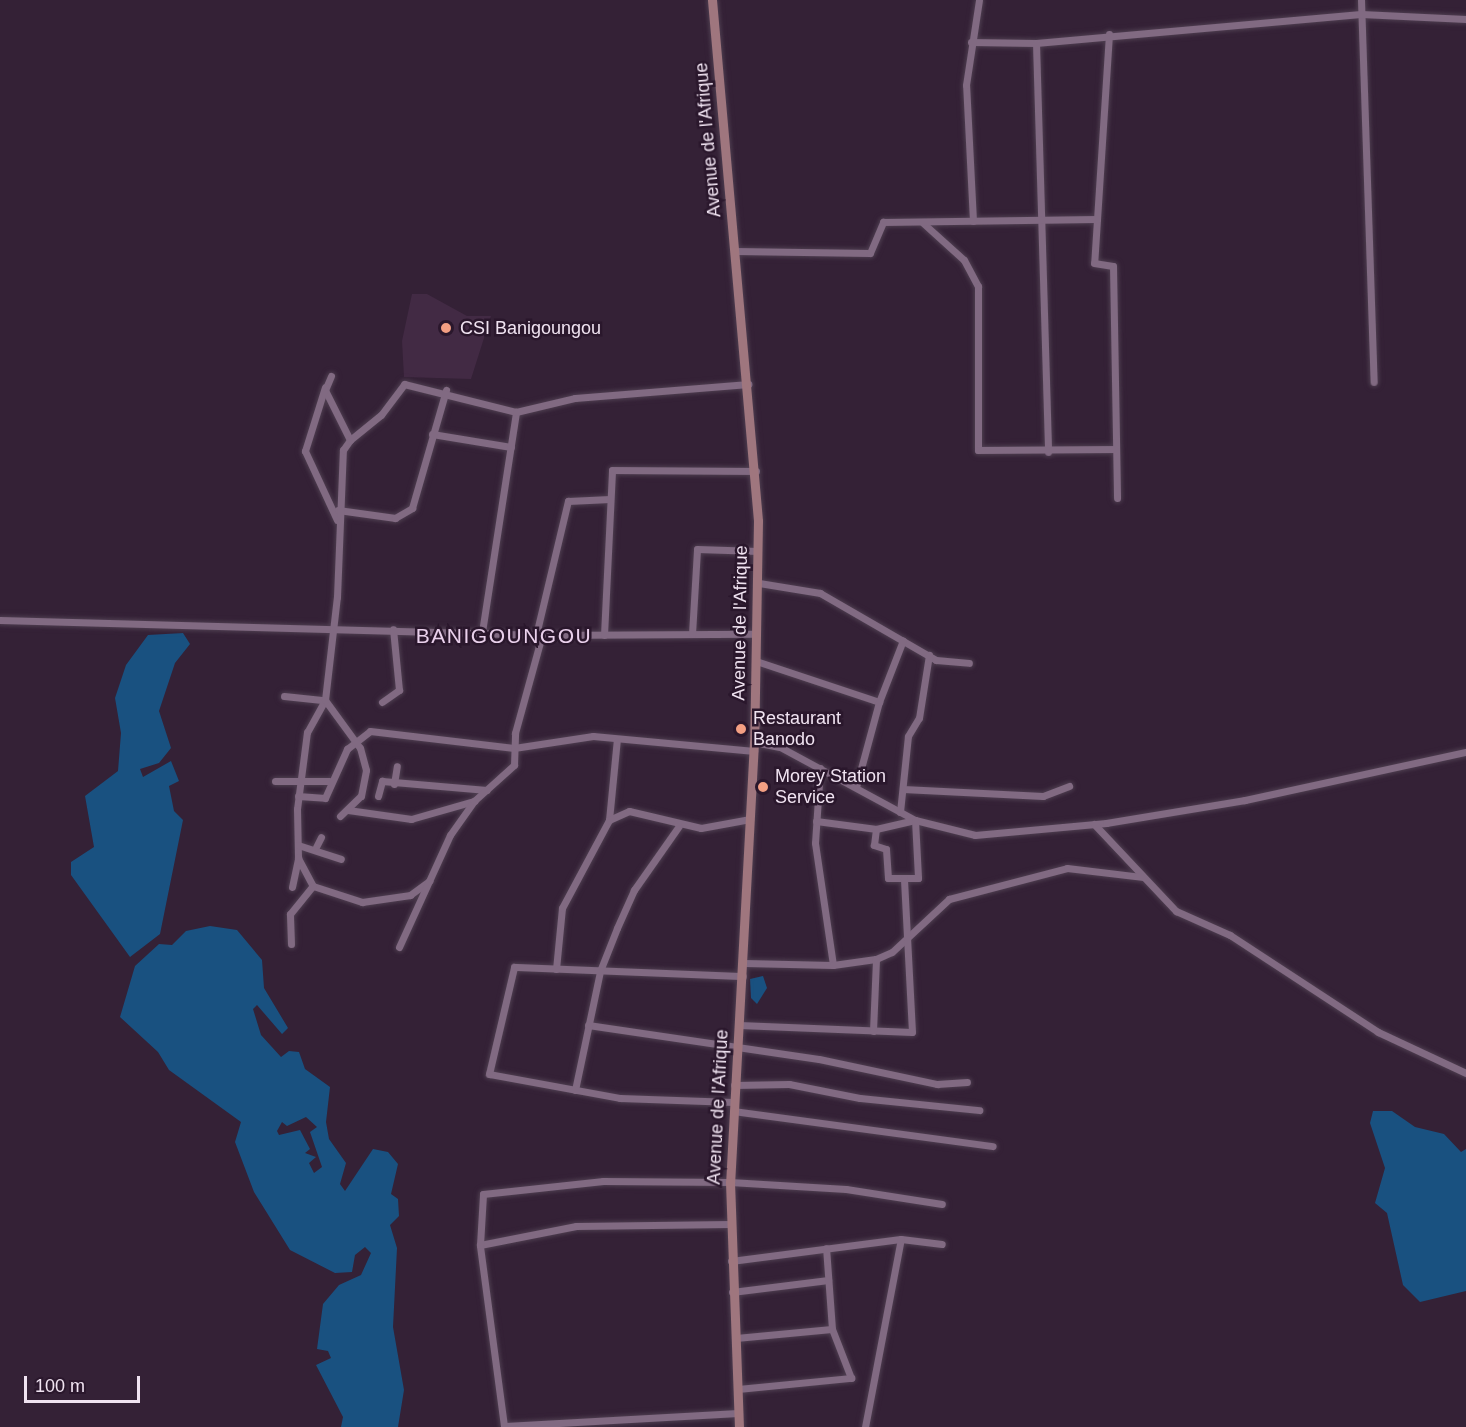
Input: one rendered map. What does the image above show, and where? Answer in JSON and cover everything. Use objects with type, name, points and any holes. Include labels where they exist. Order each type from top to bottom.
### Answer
[{"type":"main road","name":"Avenue de l'Afrique","points":[[712,0],[756,471],[759,583],[744,963],[730,1182],[732,1292],[739,1427]]},
{"type":"street","points":[[973,221],[966,86],[979,0]]},
{"type":"street","points":[[1361,0],[1374,382]]},
{"type":"street","points":[[971,42],[1036,43],[1108,34],[1361,14],[1466,19]]},
{"type":"street","points":[[1108,34],[1094,263],[1113,266],[1117,498]]},
{"type":"street","points":[[1036,43],[1048,452]]},
{"type":"street","points":[[735,251],[795,248],[796,255],[870,253],[883,222],[1097,219]]},
{"type":"street","points":[[922,222],[964,260],[978,286],[978,450],[1048,452],[1116,448]]},
{"type":"street","points":[[331,375],[305,451],[337,520]]},
{"type":"street","points":[[291,886],[298,858],[300,778],[308,732],[323,700],[333,627],[337,520],[343,450],[350,440],[381,415],[404,384],[446,390],[462,402],[516,412],[575,398],[748,384]]},
{"type":"street","points":[[325,387],[350,440]]},
{"type":"street","points":[[338,510],[395,518],[412,508],[446,390]]},
{"type":"street","points":[[482,632],[516,412]]},
{"type":"street","points":[[432,434],[511,447]]},
{"type":"street","points":[[604,635],[612,470],[756,471]]},
{"type":"street","points":[[399,947],[433,878],[450,835],[474,801],[507,776],[568,501],[610,499]]},
{"type":"street","points":[[692,634],[696,549],[758,551]]},
{"type":"street","points":[[759,583],[820,593],[928,655],[969,663]]},
{"type":"street","points":[[0,620],[333,627],[539,635],[757,634]]},
{"type":"street","points":[[382,702],[399,690],[393,629]]},
{"type":"street","points":[[856,787],[879,702],[903,640]]},
{"type":"street","points":[[900,812],[908,736],[919,718],[928,655]]},
{"type":"street","points":[[756,662],[879,702]]},
{"type":"street","points":[[285,696],[323,700],[353,741],[365,762],[365,782],[348,810],[340,816]]},
{"type":"street","points":[[298,796],[326,798],[329,781],[353,741],[370,731],[514,748],[593,736],[780,747],[915,820],[975,835],[1094,824],[1245,800],[1466,752]]},
{"type":"street","points":[[556,969],[562,908],[609,820],[617,739]]},
{"type":"street","points":[[394,784],[397,766]]},
{"type":"street","points":[[820,768],[816,821],[833,965]]},
{"type":"street","points":[[274,781],[300,778],[329,781]]},
{"type":"street","points":[[378,796],[382,781],[394,784],[487,790]]},
{"type":"street","points":[[903,789],[1043,796],[1069,786]]},
{"type":"street","points":[[348,810],[411,819],[474,801]]},
{"type":"street","points":[[609,820],[629,811],[679,826],[750,819]]},
{"type":"street","points":[[816,821],[876,829],[915,820]]},
{"type":"street","points":[[876,829],[874,845],[886,849],[887,876],[904,878],[920,874],[915,820]]},
{"type":"street","points":[[1094,824],[1143,877],[1187,918],[1230,935],[1378,1032],[1466,1073]]},
{"type":"street","points":[[575,1090],[600,971],[634,890],[679,826]]},
{"type":"street","points":[[316,847],[321,837]]},
{"type":"street","points":[[298,845],[316,847],[341,859]]},
{"type":"street","points":[[298,858],[313,886],[362,902],[410,895],[433,878]]},
{"type":"street","points":[[744,963],[833,965],[876,959],[908,938],[949,899],[1067,868],[1143,877]]},
{"type":"street","points":[[739,1025],[912,1032],[904,878]]},
{"type":"street","points":[[291,944],[290,914],[313,886]]},
{"type":"street","points":[[873,1031],[876,959]]},
{"type":"street","points":[[743,976],[514,968],[489,1074],[620,1098],[733,1107],[993,1146]]},
{"type":"street","points":[[588,1025],[737,1048],[937,1084],[967,1082]]},
{"type":"street","points":[[735,1085],[789,1084],[860,1098],[980,1110]]},
{"type":"street","points":[[739,1413],[504,1426],[480,1245],[483,1194],[603,1181],[730,1182],[846,1189],[942,1204]]},
{"type":"street","points":[[480,1245],[576,1226],[730,1224]]},
{"type":"street","points":[[731,1261],[901,1239],[942,1244]]},
{"type":"street","points":[[865,1427],[901,1239]]},
{"type":"street","points":[[738,1389],[851,1378],[832,1329],[826,1248]]},
{"type":"street","points":[[732,1292],[828,1280]]},
{"type":"street","points":[[736,1338],[832,1329]]},
{"type":"shaded area","name":"CSI Banigoungou","points":[[412,294],[427,294],[467,316],[491,316],[471,379],[404,377],[402,341]]},
{"type":"water","points":[[183,633],[190,644],[175,663],[159,711],[171,748],[159,763],[140,769],[143,777],[171,761],[179,781],[169,786],[174,811],[183,820],[160,934],[130,957],[71,875],[71,862],[94,847],[85,796],[118,771],[121,733],[115,698],[126,665],[148,635]]},
{"type":"water","points":[[210,926],[237,930],[262,960],[264,988],[288,1028],[282,1034],[257,1005],[253,1009],[261,1035],[281,1057],[289,1051],[299,1052],[305,1069],[330,1087],[326,1122],[329,1139],[346,1163],[340,1184],[345,1191],[373,1149],[388,1152],[398,1164],[391,1194],[398,1199],[399,1216],[390,1225],[397,1248],[393,1327],[404,1390],[398,1427],[341,1427],[343,1417],[316,1365],[331,1358],[328,1351],[317,1349],[323,1304],[339,1285],[361,1275],[371,1253],[365,1247],[355,1255],[352,1272],[335,1273],[290,1250],[254,1192],[235,1142],[241,1122],[169,1070],[158,1052],[120,1017],[135,966],[159,944],[172,945],[186,931]],"holes":[[[306,1117],[317,1127],[310,1132],[322,1167],[314,1173],[309,1163],[316,1157],[305,1153],[310,1149],[300,1130],[279,1135],[277,1131],[282,1122],[287,1126]]]},
{"type":"water","points":[[763,976],[767,988],[757,1004],[751,998],[750,979]]},
{"type":"water","points":[[1373,1111],[1392,1111],[1415,1127],[1444,1134],[1461,1152],[1466,1149],[1466,1291],[1420,1302],[1403,1285],[1387,1213],[1375,1203],[1385,1168],[1370,1123]]},
{"type":"place","name":"CSI Banigoungou","points":[[446,328]]},
{"type":"place","name":"Restaurant Banodo","points":[[741,729]]},
{"type":"place","name":"Morey Station Service","points":[[763,787]]},
{"type":"district","name":"BANIGOUNGOU","points":[[504,636]]}]
